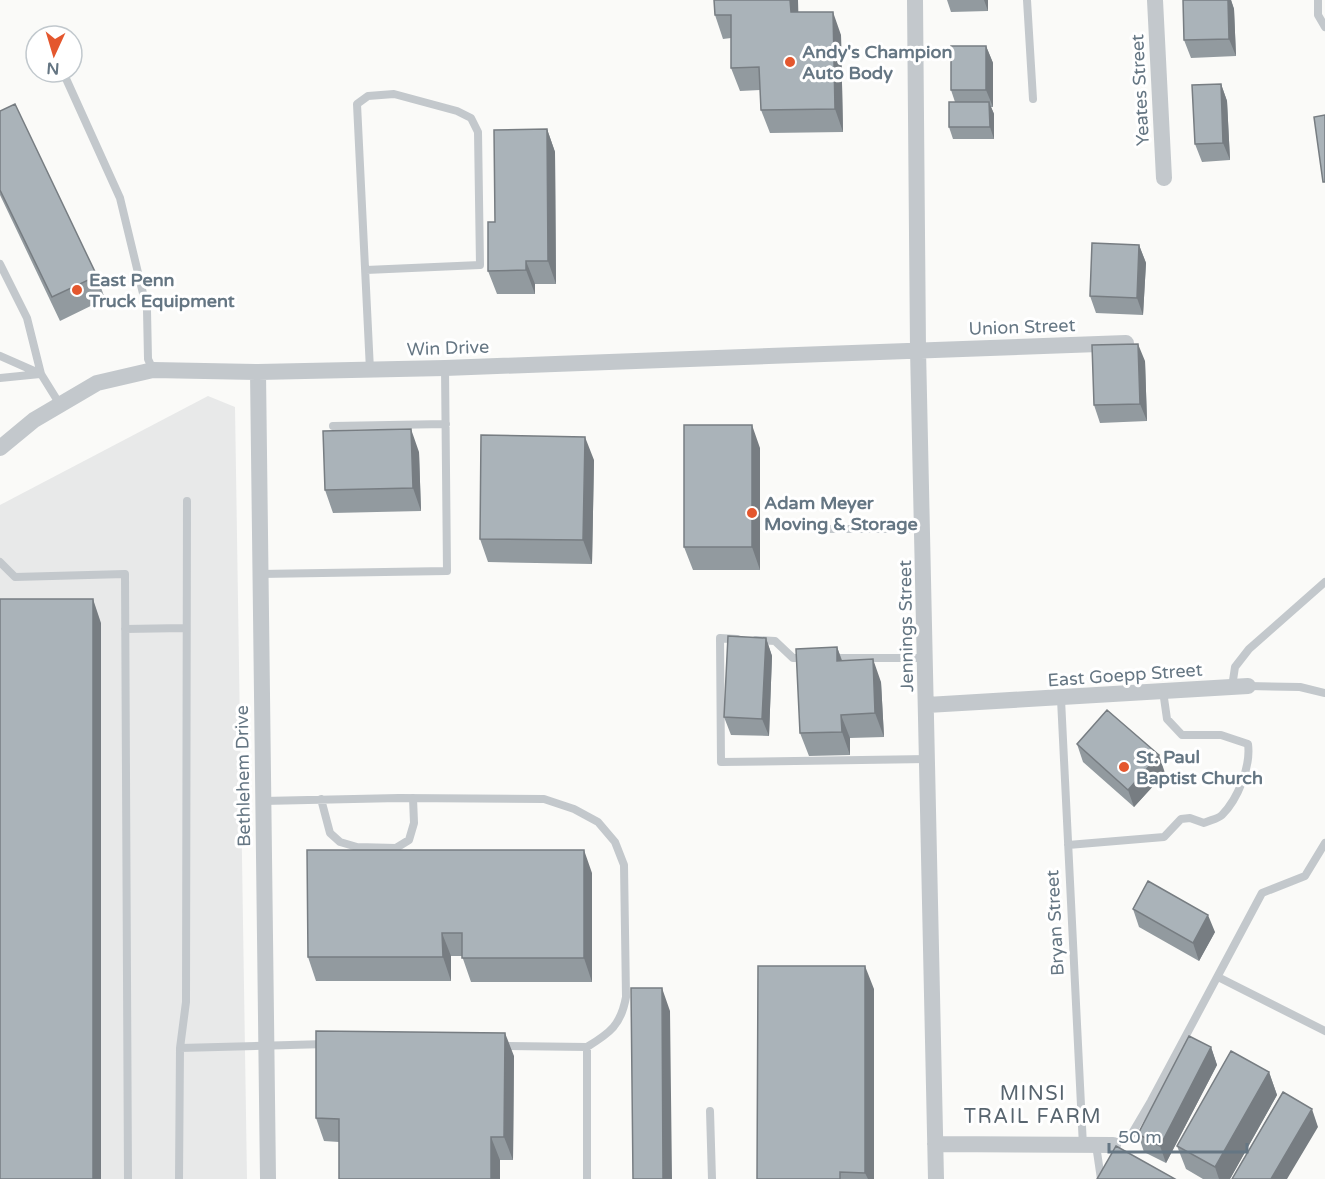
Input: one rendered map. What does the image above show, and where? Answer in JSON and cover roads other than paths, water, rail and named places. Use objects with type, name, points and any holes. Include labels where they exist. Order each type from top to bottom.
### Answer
[{"type":"street","name":"Jennings Street","points":[[915,0],[918,349],[936,1179]]},
{"type":"street","name":"Yeates Street","points":[[1155,0],[1164,178]]},
{"type":"street","name":"Union Street","points":[[918,349],[1126,343]]},
{"type":"street","name":"Win Drive","points":[[0,448],[59,403],[97,383],[153,370],[258,372],[445,368],[918,349]]},
{"type":"street","name":"Bethlehem Drive","points":[[258,372],[268,1179]]},
{"type":"street","name":"East Goepp Street","points":[[927,705],[1240,687]]},
{"type":"street","points":[[935,1144],[1118,1148]]},
{"type":"lane","points":[[1027,0],[1033,99]]},
{"type":"lane","points":[[1318,0],[1318,15],[1325,27]]},
{"type":"lane","points":[[68,84],[120,198],[147,310],[148,359],[153,370]]},
{"type":"lane","points":[[366,270],[480,265],[478,132],[471,118],[457,111],[394,94],[369,96],[357,104],[370,370]]},
{"type":"lane","points":[[0,264],[27,318],[41,374],[59,403]]},
{"type":"lane","points":[[0,356],[41,374]]},
{"type":"lane","points":[[260,574],[447,571],[445,368]]},
{"type":"lane","points":[[0,378],[41,374]]},
{"type":"lane","points":[[333,426],[446,424]]},
{"type":"lane","points":[[179,1179],[180,1048],[186,1002],[187,501]]},
{"type":"lane","points":[[827,529],[923,529]]},
{"type":"lane","points":[[0,562],[15,577],[125,574],[128,1179]]},
{"type":"lane","points":[[1240,687],[1235,667],[1249,649],[1325,582]]},
{"type":"lane","points":[[125,628],[185,628]]},
{"type":"lane","points":[[926,658],[793,657],[775,641],[720,638],[722,762],[928,759]]},
{"type":"lane","name":"East Goepp Street","points":[[1240,687],[1300,687],[1325,693]]},
{"type":"lane","points":[[1068,845],[1164,837],[1181,819],[1191,818],[1204,822],[1221,816],[1239,789],[1250,756],[1248,744],[1221,735],[1182,735],[1167,719],[1163,691]]},
{"type":"lane","name":"Bryan Street","points":[[1061,699],[1068,845],[1089,1146],[1101,1179]]},
{"type":"lane","points":[[321,799],[330,833],[340,842],[357,847],[396,848],[409,840],[414,823],[413,798]]},
{"type":"lane","points":[[263,801],[413,798],[543,799],[574,809],[598,822],[615,842],[624,865],[626,998],[622,1016],[607,1035],[587,1047],[493,1046]]},
{"type":"lane","points":[[1118,1148],[1131,1135],[1262,892],[1305,876],[1325,843]]},
{"type":"lane","points":[[1218,977],[1325,1031]]},
{"type":"lane","points":[[180,1048],[266,1044],[339,1044]]},
{"type":"lane","points":[[586,1179],[587,1047]]},
{"type":"lane","points":[[710,1111],[712,1179]]},
{"type":"place","name":"Andy's Champion Auto Body","points":[[790,62]]},
{"type":"place","name":"East Penn Truck Equipment","points":[[77,290]]},
{"type":"place","name":"Adam Meyer Moving & Storage","points":[[752,513]]},
{"type":"place","name":"St. Paul Baptist Church","points":[[1124,767]]},
{"type":"district","name":"MINSI TRAIL FARM","points":[[1033,1104]]}]
